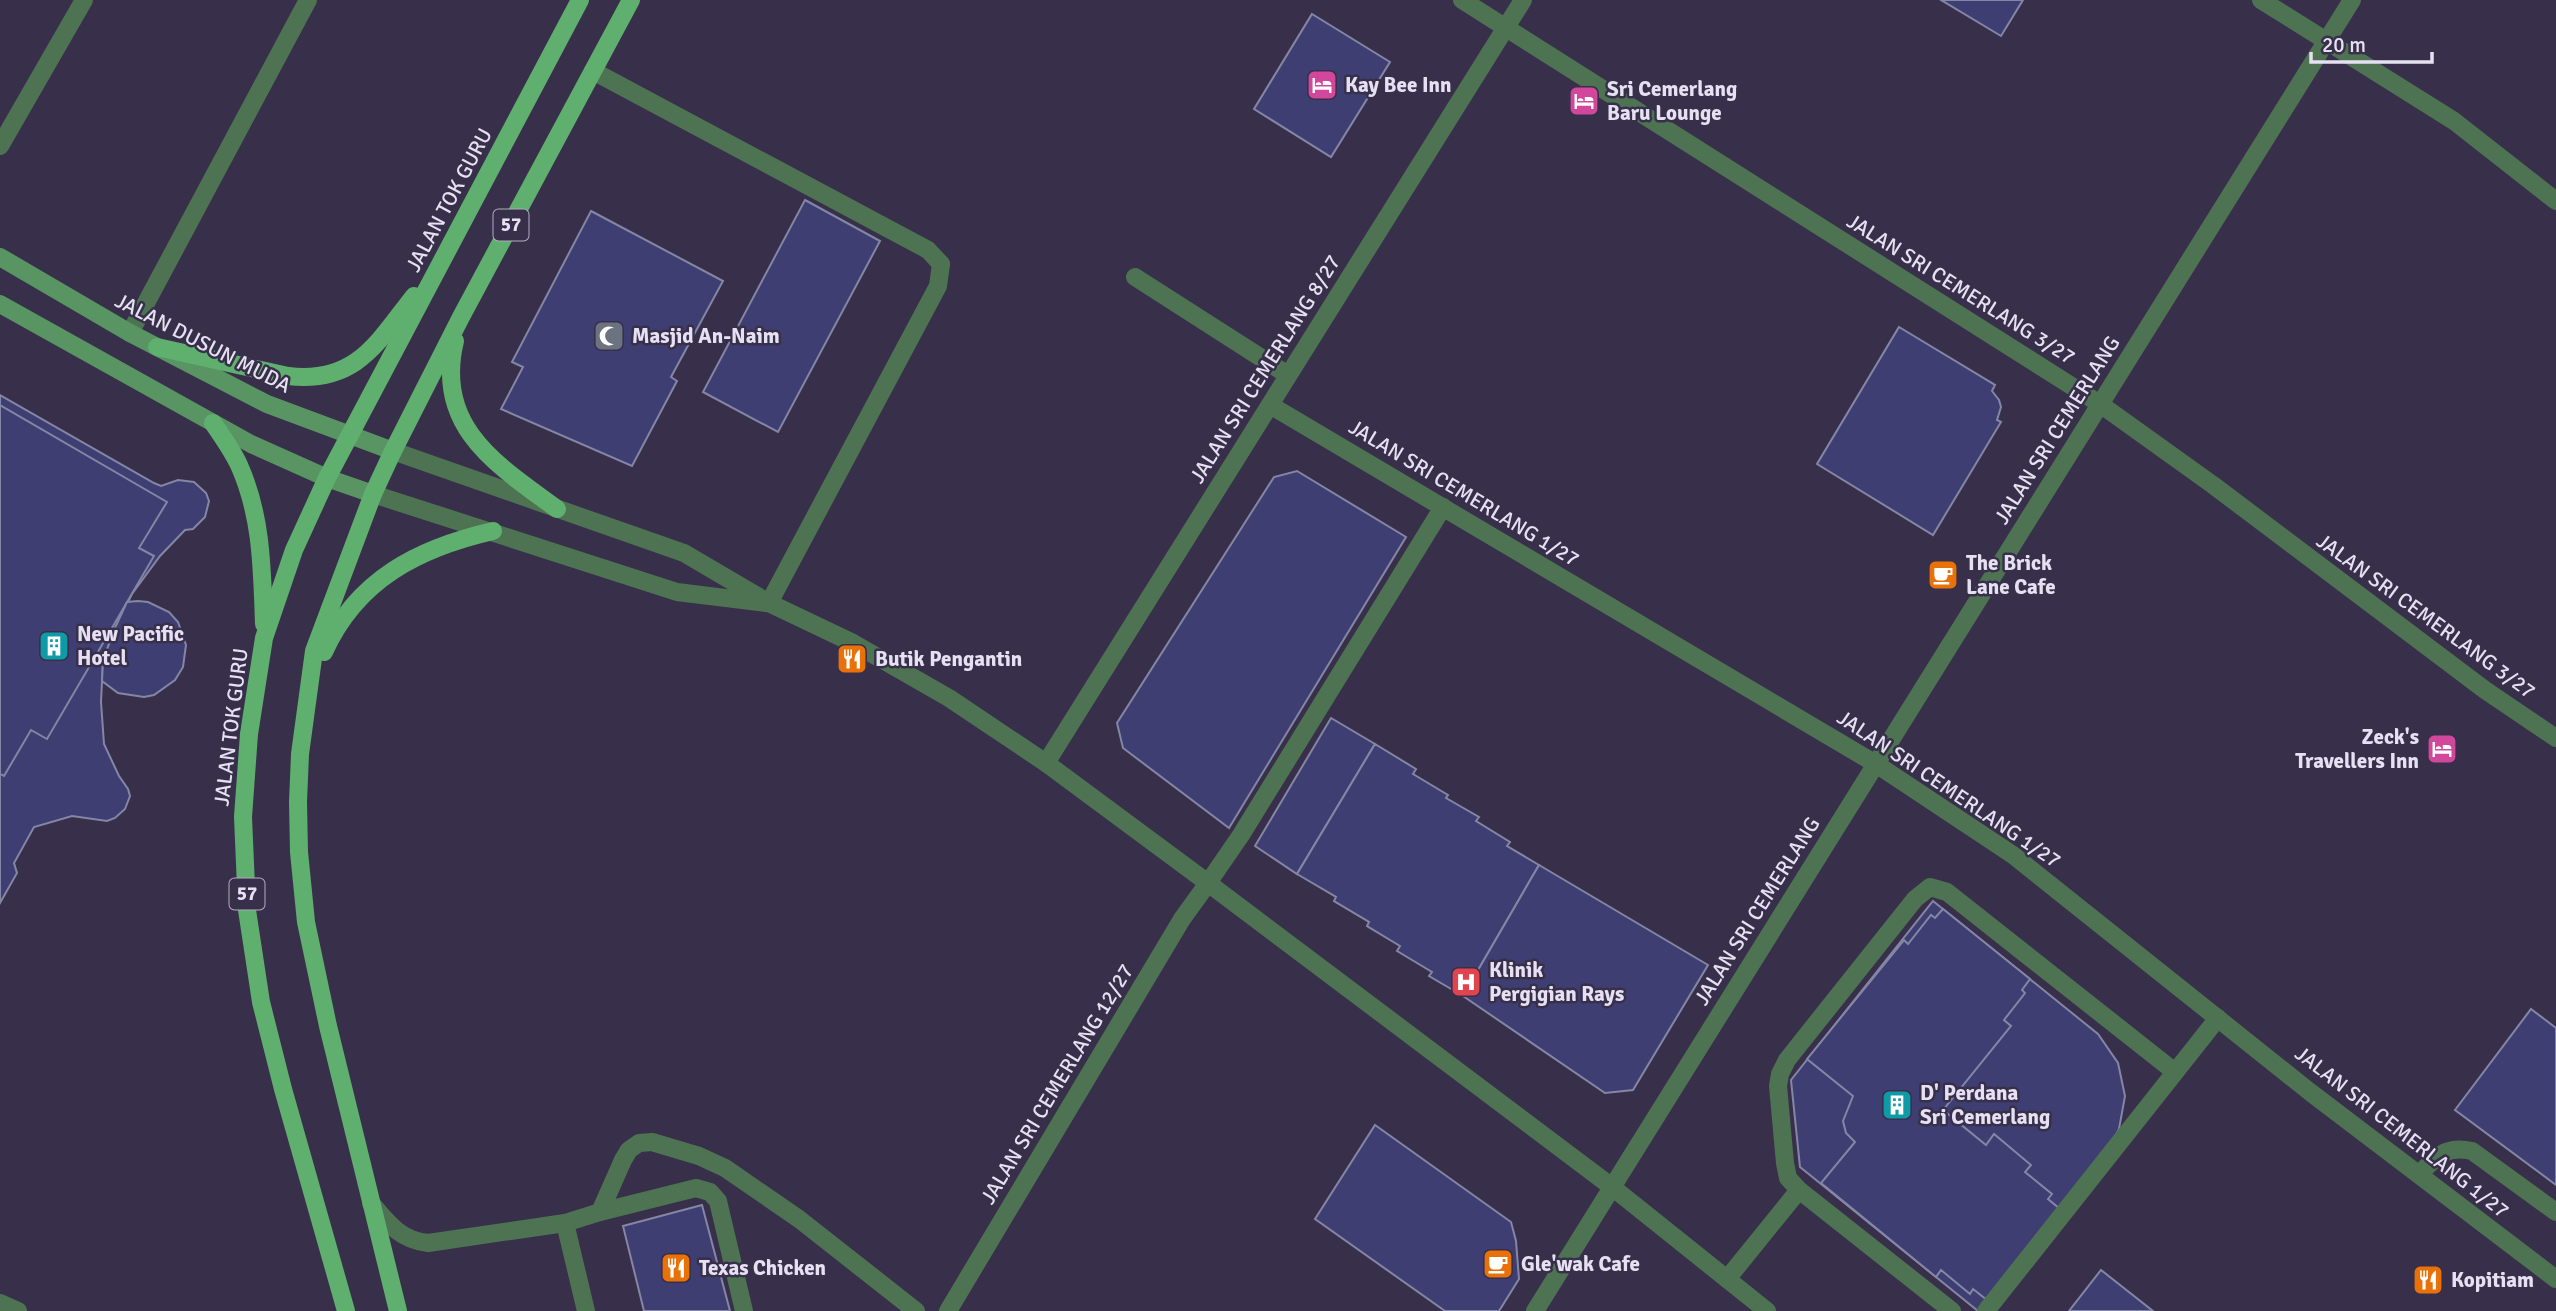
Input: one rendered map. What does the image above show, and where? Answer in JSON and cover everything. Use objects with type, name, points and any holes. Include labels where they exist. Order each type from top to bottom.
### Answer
[{"type":"main road","name":"57","points":[[398,1311],[313,963],[306,922],[299,852],[298,803],[300,754],[314,651],[373,494],[393,451],[461,317],[631,0]]},
{"type":"main road","name":"JALAN TOK GURU","points":[[346,1311],[261,1002],[247,910],[243,817],[249,734],[264,638],[294,550],[327,478],[577,1]]},
{"type":"main road","name":"JALAN DUSUN MUDA","points":[[0,257],[130,333],[267,404],[393,451]]},
{"type":"main road","points":[[157,347],[288,376],[310,378],[331,375],[356,363],[376,345],[443,259]]},
{"type":"main road","points":[[0,304],[251,444],[327,478],[373,494]]},
{"type":"main road","points":[[461,317],[453,351],[451,379],[456,405],[466,430],[482,451],[502,469],[557,509]]},
{"type":"main road","points":[[213,423],[238,463],[250,493],[258,525],[262,557],[264,638]]},
{"type":"main road","points":[[308,686],[332,634],[367,592],[411,559],[436,547],[493,531]]},
{"type":"street","points":[[0,146],[84,0]]},
{"type":"street","points":[[130,333],[308,0]]},
{"type":"street","name":"JALAN SRI CEMERLANG 3/27","points":[[1462,0],[2100,404],[2213,485],[2485,690],[2556,738]]},
{"type":"street","name":"JALAN SRI CEMERLANG 8/27","points":[[1046,763],[1523,0]]},
{"type":"street","points":[[2261,0],[2454,121],[2556,201]]},
{"type":"street","name":"JALAN SRI CEMERLANG","points":[[1535,1311],[2352,0]]},
{"type":"street","points":[[593,71],[928,250],[941,264],[938,286],[769,603]]},
{"type":"street","points":[[1135,277],[1288,375]]},
{"type":"street","name":"JALAN SRI CEMERLANG 1/27","points":[[1270,405],[1876,764],[2013,855],[2218,1018],[2556,1279]]},
{"type":"street","points":[[393,451],[684,553],[769,603],[853,643],[937,691],[1046,763],[1208,883],[1612,1187],[1767,1311]]},
{"type":"street","points":[[373,494],[677,592],[769,603]]},
{"type":"street","name":"JALAN SRI CEMERLANG 12/27","points":[[948,1311],[1182,919],[1241,835],[1443,507]]},
{"type":"street","points":[[1952,1311],[1800,1190],[1788,1178],[1785,1163],[1778,1086],[1780,1074],[1787,1060],[1914,899],[1930,887],[1939,887],[1947,892],[2175,1072]]},
{"type":"street","points":[[1986,1311],[2218,1018]]},
{"type":"street","points":[[600,1212],[623,1160],[629,1150],[639,1143],[652,1142],[699,1156],[725,1168],[799,1219],[916,1311]]},
{"type":"street","points":[[2419,1174],[2449,1150],[2472,1152],[2556,1212]]},
{"type":"street","points":[[371,1203],[391,1227],[414,1241],[428,1243],[565,1223],[696,1188],[710,1192],[718,1200],[744,1311]]},
{"type":"street","points":[[1727,1279],[1800,1190]]},
{"type":"street","points":[[565,1223],[586,1311]]},
{"type":"street","points":[[0,1303],[18,1311]]},
{"type":"building","points":[[1941,0],[2023,0],[2001,36]]},
{"type":"building","name":"Kay Bee Inn","points":[[1312,14],[1390,62],[1331,157],[1254,109]]},
{"type":"building","points":[[805,200],[880,241],[778,432],[703,392]]},
{"type":"building","name":"Masjid An-Naim","points":[[591,211],[723,281],[671,377],[677,381],[632,466],[501,409],[523,367],[512,362]]},
{"type":"building","points":[[1899,327],[1995,385],[1992,391],[2001,407],[1997,420],[2001,422],[1933,535],[1817,464]]},
{"type":"building","name":"New Pacific Hotel","points":[[0,395],[154,483],[161,486],[178,480],[194,482],[206,493],[209,501],[205,517],[193,529],[185,530],[160,556],[132,594],[114,630],[103,661],[101,702],[104,744],[128,789],[130,796],[125,809],[107,821],[72,816],[34,827],[14,863],[17,873],[0,903]]},
{"type":"building","name":"New Pacific Hotel","points":[[0,405],[167,502],[139,548],[154,556],[47,739],[31,730],[4,776],[0,774]]},
{"type":"building","points":[[1297,471],[1406,537],[1229,828],[1123,748],[1117,723],[1274,477]]},
{"type":"building","points":[[127,602],[148,602],[169,612],[178,622],[186,645],[183,667],[175,680],[154,695],[144,697],[118,693],[102,681],[103,661],[114,630]]},
{"type":"building","points":[[1331,718],[1375,744],[1297,874],[1255,846]]},
{"type":"building","points":[[1375,744],[1416,769],[1413,774],[1479,817],[1476,821],[1510,842],[1507,846],[1539,865],[1463,996],[1429,976],[1432,972],[1397,951],[1400,946],[1367,926],[1369,922],[1334,901],[1336,897],[1297,874]]},
{"type":"building","points":[[1539,865],[1708,965],[1633,1090],[1605,1093],[1463,996]]},
{"type":"building","name":"D' Perdana Sri Cemerlang","points":[[1933,901],[2098,1034],[2118,1063],[2125,1096],[2119,1129],[2112,1143],[1978,1311],[1800,1167],[1791,1080]]},
{"type":"building","name":"D' Perdana Sri Cemerlang","points":[[1943,909],[2030,979],[2022,990],[2025,993],[2004,1020],[2011,1026],[1943,1110],[1986,1145],[1994,1134],[2031,1165],[2025,1172],[2052,1194],[2048,1199],[2060,1209],[1987,1300],[1973,1289],[1970,1294],[1941,1270],[1936,1277],[1821,1183],[1855,1142],[1846,1133],[1843,1121],[1853,1096],[1807,1059],[1904,940],[1908,944],[1931,915],[1935,918]]},
{"type":"building","points":[[2531,1009],[2556,1028],[2556,1185],[2455,1110]]},
{"type":"building","points":[[1375,1125],[1511,1222],[1516,1241],[1519,1279],[1499,1311],[1445,1311],[1315,1219]]},
{"type":"building","name":"Texas Chicken","points":[[702,1205],[730,1311],[644,1311],[623,1226]]},
{"type":"building","points":[[2101,1270],[2153,1311],[2069,1311]]},
{"type":"place","name":"Kay Bee Inn","points":[[1322,85]]},
{"type":"place","name":"Sri Cemerlang Baru Lounge","points":[[1584,101]]},
{"type":"place","name":"Masjid An-Naim","points":[[609,336]]},
{"type":"place","name":"The Brick Lane Cafe","points":[[1943,575]]},
{"type":"place","name":"New Pacific Hotel","points":[[54,646]]},
{"type":"place","name":"Butik Pengantin","points":[[852,659]]},
{"type":"place","name":"Zeck's Travellers Inn","points":[[2442,749]]},
{"type":"place","name":"Klinik Pergigian Rays","points":[[1466,982]]},
{"type":"place","name":"D' Perdana Sri Cemerlang","points":[[1897,1105]]},
{"type":"place","name":"Gle'wak Cafe","points":[[1498,1264]]},
{"type":"place","name":"Texas Chicken","points":[[676,1268]]},
{"type":"place","name":"Kopitiam","points":[[2428,1280]]}]
